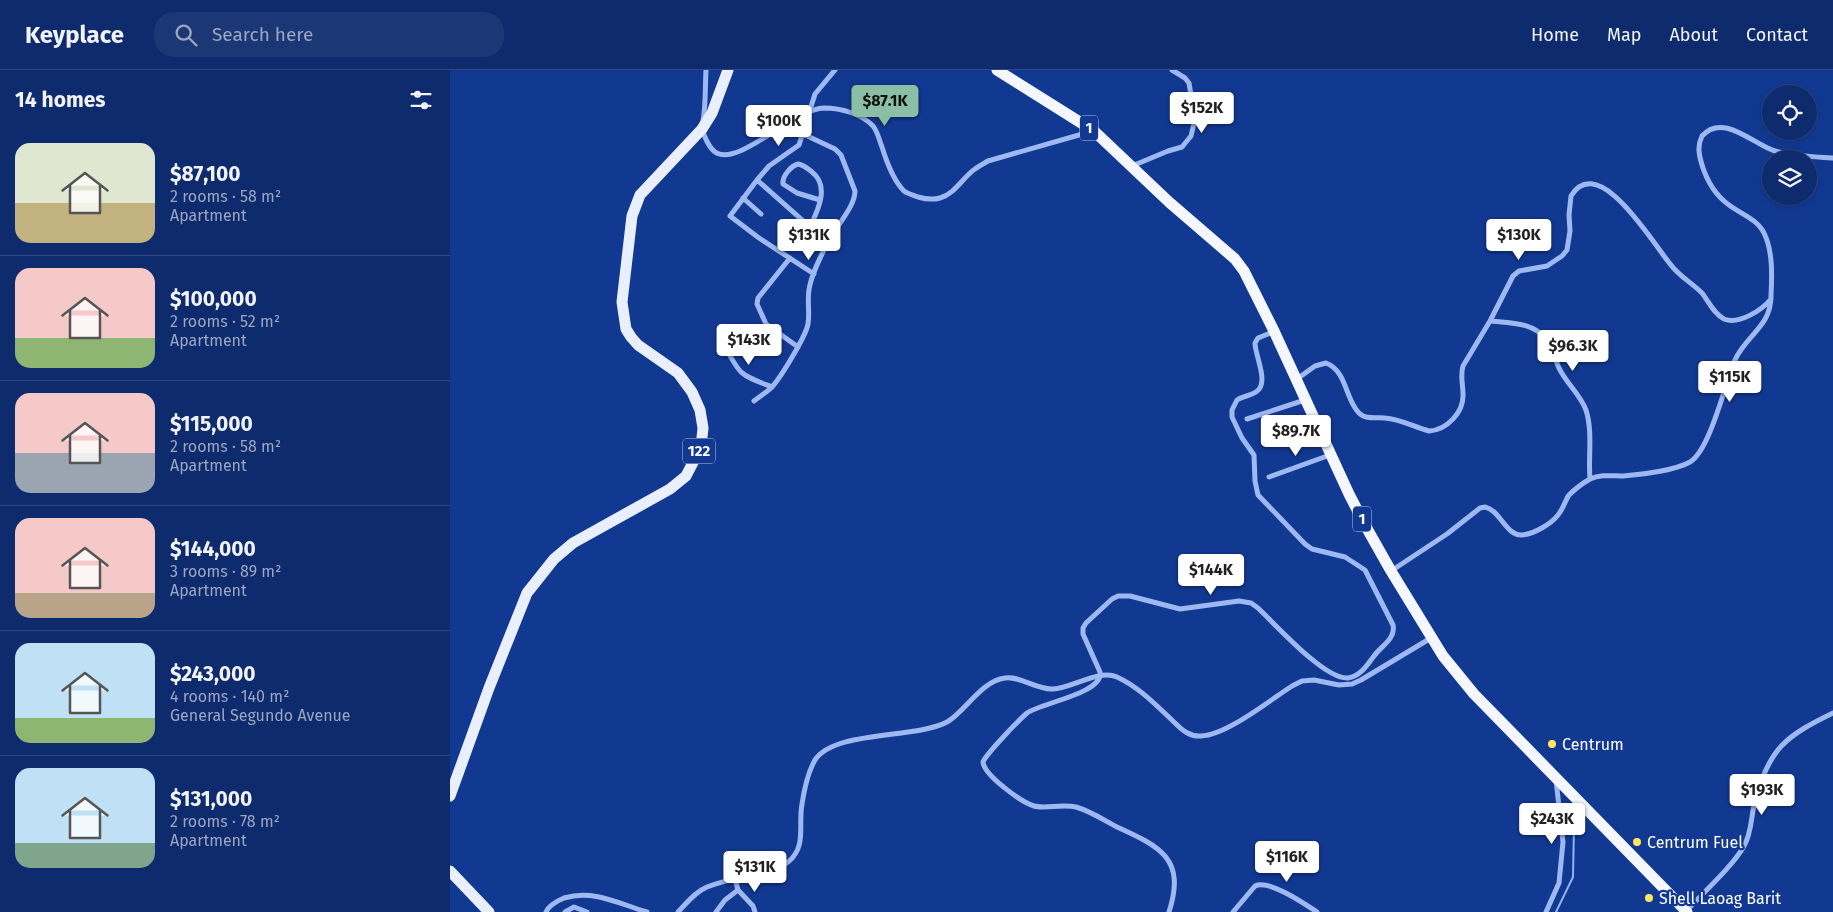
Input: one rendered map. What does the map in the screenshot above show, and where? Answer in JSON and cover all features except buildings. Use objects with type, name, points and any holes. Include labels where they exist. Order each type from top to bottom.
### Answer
[{"type":"highway","name":"1","points":[[997,70],[1094,131],[1169,202],[1235,259],[1244,271],[1274,331],[1361,517],[1391,571],[1443,656],[1474,694],[1686,911]]},
{"type":"main road","name":"122","points":[[450,796],[519,610],[533,585],[554,559],[573,543],[676,485],[686,476],[701,447],[703,428],[700,410],[692,392],[678,374],[638,345],[631,337],[626,329],[622,302],[632,216],[640,195],[702,129],[712,113],[728,70]]},
{"type":"main road","points":[[450,871],[489,912]]},
{"type":"street","points":[[706,70],[706,106],[702,129],[709,145],[716,152],[726,154],[740,152],[781,125],[808,112],[822,108],[837,109],[848,112],[872,125],[877,132],[884,153],[899,184],[910,194],[925,199],[940,198],[950,194],[975,168],[988,161],[1094,131]]},
{"type":"street","points":[[814,274],[730,216],[769,166],[796,148],[803,134],[808,112],[815,94],[834,70]]},
{"type":"street","points":[[1132,167],[1182,147],[1191,136],[1194,119],[1189,83],[1185,78],[1172,70]]},
{"type":"street","points":[[1391,571],[1484,507],[1493,510],[1515,533],[1521,535],[1538,529],[1557,516],[1569,496],[1590,479],[1605,475],[1646,473],[1681,466],[1698,455],[1708,435],[1736,356],[1767,318],[1771,298],[1770,254],[1764,233],[1754,221],[1727,204],[1709,183],[1699,150],[1702,136],[1711,129],[1725,128],[1737,131],[1775,151],[1833,158]]},
{"type":"street","points":[[754,401],[772,387],[798,347],[808,325],[809,291],[814,274],[828,242],[852,203],[855,190],[841,155],[835,149],[803,134]]},
{"type":"street","points":[[810,227],[819,210],[822,186],[815,174],[802,164],[793,166],[782,179],[782,184],[797,194],[820,200]]},
{"type":"street","points":[[757,180],[828,242]]},
{"type":"street","points":[[1296,381],[1315,366],[1326,363],[1333,366],[1338,372],[1347,388],[1353,405],[1362,415],[1369,418],[1392,419],[1435,431],[1451,421],[1459,412],[1463,394],[1461,375],[1463,366],[1490,321],[1510,281],[1517,272],[1547,266],[1562,256],[1567,250],[1570,231],[1571,196],[1575,190],[1587,184],[1600,185],[1616,197],[1634,217],[1672,267],[1692,284],[1718,315],[1725,319],[1739,319],[1757,311],[1771,298]]},
{"type":"street","points":[[743,198],[761,214]]},
{"type":"street","points":[[790,258],[758,298],[757,304],[768,326],[798,347]]},
{"type":"street","points":[[1490,321],[1526,326],[1538,331],[1547,340],[1559,368],[1586,410],[1589,427],[1590,479]]},
{"type":"street","points":[[1101,676],[1083,634],[1083,628],[1086,622],[1118,596],[1130,596],[1180,609],[1239,601],[1251,603],[1319,665],[1333,674],[1344,678],[1354,676],[1362,671],[1392,635],[1393,625],[1365,570],[1345,557],[1312,549],[1305,544],[1263,500],[1256,489],[1254,455],[1236,427],[1232,413],[1238,400],[1260,388],[1262,375],[1255,343],[1258,338],[1274,331]]},
{"type":"street","points":[[725,346],[741,373],[772,387]]},
{"type":"street","points":[[1247,419],[1305,400]]},
{"type":"street","points":[[1269,477],[1331,455]]},
{"type":"street","points":[[678,912],[701,890],[707,887],[777,868],[789,862],[798,851],[801,840],[801,805],[813,763],[821,752],[838,745],[876,736],[940,725],[956,715],[974,696],[1000,679],[1019,680],[1053,689],[1111,675],[1121,679],[1157,705],[1182,729],[1195,736],[1202,736],[1212,734],[1232,725],[1302,681],[1314,680],[1344,686],[1362,680],[1431,638]]},
{"type":"street","points":[[1101,676],[1095,684],[1082,691],[1028,713],[985,757],[984,767],[1004,788],[1033,806],[1060,805],[1076,808],[1154,845],[1171,863],[1174,873],[1173,894],[1169,912]]},
{"type":"street","points":[[1686,911],[1733,861],[1745,844],[1759,786],[1775,753],[1790,736],[1833,713]]},
{"type":"street","points":[[1546,912],[1559,883],[1563,842],[1556,780]]},
{"type":"street","points":[[736,879],[738,890],[754,906],[755,912]]},
{"type":"street","points":[[1233,912],[1255,886],[1260,884],[1278,890],[1317,912]]},
{"type":"street","points":[[716,912],[738,890]]},
{"type":"street","points":[[546,912],[548,908],[559,900],[589,895],[607,897],[647,912]]},
{"type":"street","points":[[565,912],[574,907],[587,912]]},
{"type":"waterway","points":[[1556,912],[1573,877],[1574,826],[1579,807]]},
{"type":"place","name":"Centrum","points":[[1552,744]]},
{"type":"place","name":"Centrum Fuel","points":[[1637,842]]},
{"type":"place","name":"Shell Laoag Barit","points":[[1649,898]]}]
